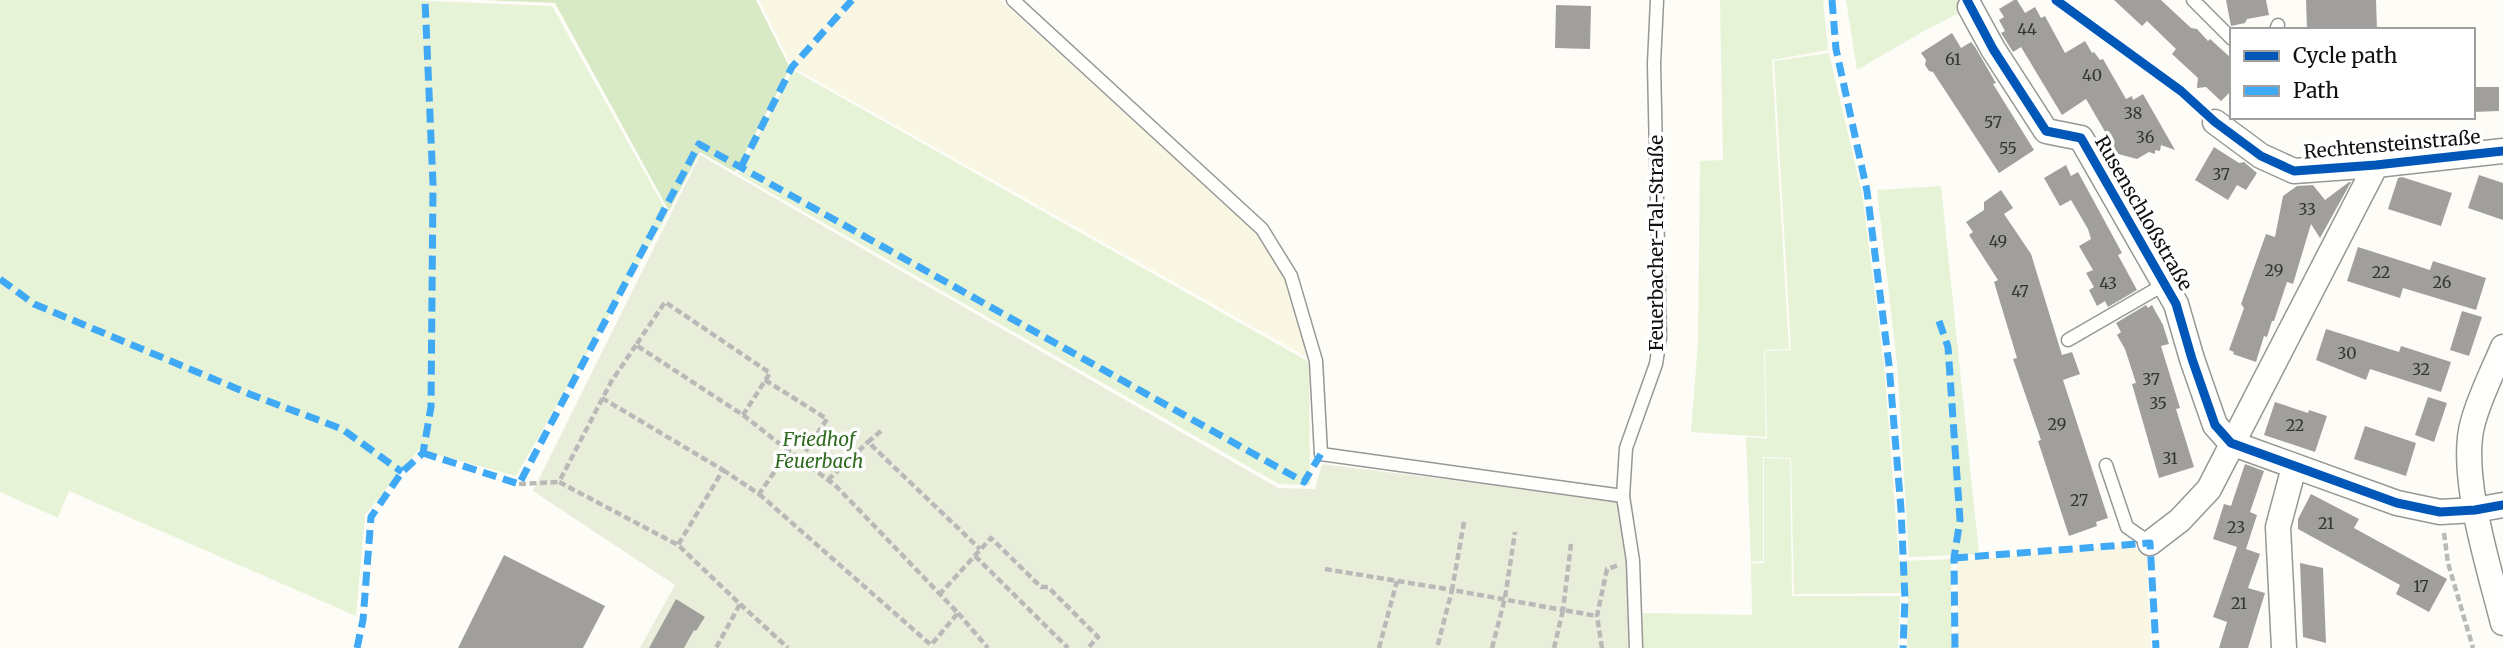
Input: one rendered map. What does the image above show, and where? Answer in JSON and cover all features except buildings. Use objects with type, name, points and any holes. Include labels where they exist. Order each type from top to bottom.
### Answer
[{"type":"street","name":"Rusenschloßstraße","points":[[1970,7],[1993,49],[2046,131],[2081,138],[2176,304],[2215,425],[2231,443]]},
{"type":"street","name":"Rechtensteinstraße","points":[[2215,122],[2261,156],[2294,170],[2376,165],[2503,151]]},
{"type":"street","name":"Rechtensteinstraße","points":[[2231,443],[2376,165]]},
{"type":"street","points":[[2503,346],[2473,423],[2469,448],[2475,510],[2503,623]]},
{"type":"street","points":[[2150,543],[2180,520],[2209,489],[2231,443],[2398,503],[2440,512],[2503,505]]},
{"type":"street","points":[[2284,648],[2278,527],[2294,467]]},
{"type":"lane","points":[[1013,0],[1262,229],[1291,276],[1316,361],[1321,454],[1623,496]]},
{"type":"lane","name":"Feuerbacher-Tal-Straße","points":[[1636,648],[1633,561],[1623,496],[1626,448],[1656,364],[1660,338],[1654,64],[1657,0]]},
{"type":"lane","points":[[2193,0],[2230,37]]},
{"type":"lane","points":[[2068,340],[2165,284]]},
{"type":"lane","points":[[2106,465],[2127,527],[2150,543]]},
{"type":"path","points":[[559,482],[602,398],[665,302],[770,373],[743,415]]},
{"type":"path","points":[[636,345],[743,415],[828,480],[958,613],[988,648]]},
{"type":"path","points":[[765,380],[827,419],[800,460]]},
{"type":"path","points":[[602,398],[759,494],[930,646],[958,613]]},
{"type":"path","points":[[828,480],[881,431]]},
{"type":"path","points":[[867,442],[981,549]]},
{"type":"path","points":[[759,494],[789,452]]},
{"type":"path","points":[[678,545],[723,470]]},
{"type":"path","points":[[519,484],[559,482],[678,545],[788,648]]},
{"type":"path","points":[[2440,512],[2448,563],[2473,648]]},
{"type":"path","points":[[1437,648],[1452,590],[1464,522]]},
{"type":"path","points":[[1492,648],[1515,532]]},
{"type":"path","points":[[939,595],[991,538],[1041,587],[1048,587],[1098,637],[1088,648]]},
{"type":"path","points":[[1554,648],[1563,610],[1571,544]]},
{"type":"path","points":[[975,556],[1068,648]]},
{"type":"path","points":[[1602,648],[1597,616],[1606,569],[1633,561]]},
{"type":"path","points":[[1325,569],[1597,616]]},
{"type":"path","points":[[1379,648],[1397,581]]},
{"type":"path","points":[[716,648],[740,604]]},
{"type":"shaded area","points":[[759,0],[1000,0],[1256,232],[1286,278],[1309,358],[792,67]]},
{"type":"shaded area","points":[[2125,545],[2146,553],[2151,648],[1958,648],[1957,561]]},
{"type":"green space","points":[[0,0],[409,0],[552,6],[668,214],[516,476],[419,450],[365,515],[356,616],[69,491],[58,518],[0,492]]},
{"type":"green space","points":[[483,0],[756,0],[790,68],[735,172],[700,152],[669,211],[555,3]]},
{"type":"green space","points":[[1720,0],[1823,0],[1828,50],[1772,60],[1789,349],[1764,350],[1766,437],[1691,432],[1698,341],[1700,161],[1723,160]]},
{"type":"green space","points":[[1846,0],[1959,0],[1963,11],[1857,70]]},
{"type":"green space","points":[[1829,53],[1862,193],[1884,365],[1899,561],[1951,559],[1952,648],[1907,648],[1908,593],[1794,594],[1791,458],[1763,457],[1763,561],[1751,562],[1746,437],[1767,439],[1765,351],[1791,350],[1774,61]]},
{"type":"green space","points":[[793,70],[1309,362],[1310,485],[1279,484],[738,174]]},
{"type":"green space","name":"Friedhof Feuerbach","points":[[700,155],[1278,488],[1315,489],[1322,464],[1618,501],[1627,571],[1629,648],[640,648],[675,585],[533,491]]},
{"type":"green space","points":[[1941,186],[1979,554],[1909,557],[1897,364],[1877,190]]},
{"type":"green space","points":[[1764,458],[1790,459],[1792,596],[1900,596],[1898,648],[1643,648],[1642,613],[1752,615],[1751,564],[1764,563]]},
{"type":"marked path","points":[[357,648],[363,620],[371,517],[402,472],[423,453],[431,407],[433,184],[425,0]]},
{"type":"marked path","points":[[741,167],[792,67],[852,0]]},
{"type":"marked path","points":[[1832,0],[1836,49],[1867,191],[1889,365],[1901,509],[1905,599],[1903,648]]},
{"type":"marked path","points":[[423,453],[519,484],[699,144],[1304,482],[1321,454]]},
{"type":"marked path","points":[[0,279],[34,304],[252,395],[342,429],[402,472]]},
{"type":"marked path","points":[[1939,321],[1948,347],[1960,520],[1954,558],[1955,648]]},
{"type":"marked path","points":[[1954,558],[2150,543],[2156,648]]},
{"type":"cycle path","points":[[1967,0],[1993,49],[2046,131],[2081,138],[2176,304],[2215,425],[2231,443],[2397,503],[2440,512],[2503,505]]},
{"type":"cycle path","points":[[2056,0],[2181,91],[2215,122],[2261,156],[2294,171],[2503,151]]}]
